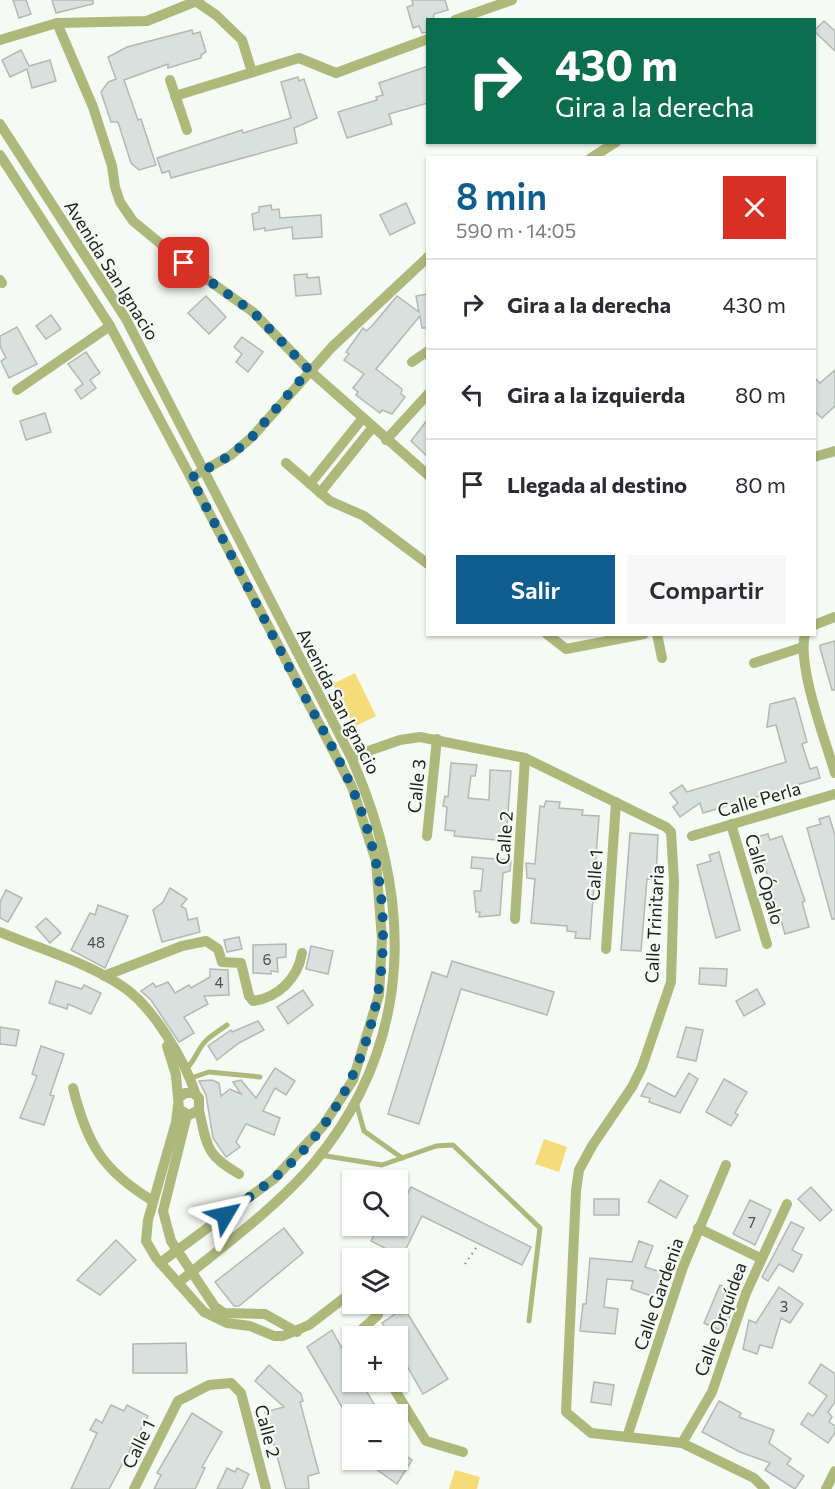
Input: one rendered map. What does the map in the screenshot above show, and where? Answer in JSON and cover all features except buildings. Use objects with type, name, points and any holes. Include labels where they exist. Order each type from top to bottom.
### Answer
[{"type":"street","points":[[461,18],[512,0]]},
{"type":"street","points":[[0,40],[57,23],[147,21],[198,1],[242,40],[252,72]]},
{"type":"street","points":[[57,23],[93,107],[112,166],[120,202],[133,221],[184,263],[253,312],[309,370],[426,473]]},
{"type":"street","points":[[175,96],[299,58],[336,73],[426,40]]},
{"type":"street","points":[[170,80],[186,130]]},
{"type":"street","name":"Avenida San Ignacio","points":[[0,124],[126,319],[351,757],[373,812],[388,863],[394,900],[396,942],[390,998],[371,1067],[347,1119],[320,1155],[290,1188],[178,1282]]},
{"type":"street","points":[[594,156],[613,144]]},
{"type":"street","name":"Avenida San Ignacio","points":[[0,154],[110,326],[191,478],[352,788],[375,861],[382,939],[379,995],[353,1080],[337,1107],[302,1152],[274,1179],[160,1263]]},
{"type":"street","points":[[191,478],[231,455],[252,437],[309,370],[426,258]]},
{"type":"street","points":[[18,390],[110,326]]},
{"type":"street","points":[[412,362],[426,352]]},
{"type":"street","points":[[386,440],[426,396]]},
{"type":"street","points":[[310,484],[362,418]]},
{"type":"street","points":[[320,493],[372,428]]},
{"type":"street","points":[[816,457],[835,452]]},
{"type":"street","points":[[286,463],[330,501],[364,516],[426,562]]},
{"type":"street","points":[[816,624],[835,617]]},
{"type":"street","points":[[550,636],[566,649],[634,636]]},
{"type":"street","points":[[657,636],[662,658]]},
{"type":"street","points":[[754,663],[804,640],[808,678],[835,773]]},
{"type":"street","name":"Calle Trinitaria","points":[[351,757],[400,740],[420,737],[525,758],[666,826],[674,837],[671,982],[642,1067],[632,1088],[592,1146],[579,1170],[576,1191],[566,1412],[591,1433],[627,1437]]},
{"type":"street","name":"Calle 3","points":[[427,836],[437,739]]},
{"type":"street","name":"Calle 2","points":[[515,919],[525,758]]},
{"type":"street","name":"Calle Perla","points":[[692,836],[835,794]]},
{"type":"street","name":"Calle 1","points":[[606,949],[616,802]]},
{"type":"street","name":"Calle Ópalo","points":[[731,824],[767,944]]},
{"type":"street","points":[[0,932],[104,976],[124,987],[142,1003],[188,1073],[200,1102],[199,1110],[211,1154],[217,1161],[239,1174]]},
{"type":"street","points":[[104,976],[182,946],[206,941],[218,949],[222,962],[241,963],[249,996],[254,1001],[263,1000],[279,991],[291,980],[300,963],[302,953]]},
{"type":"street","points":[[165,1037],[181,1113],[193,1115],[199,1110]]},
{"type":"street","points":[[73,1088],[81,1121],[95,1151],[119,1177],[153,1201]]},
{"type":"street","points":[[196,1095],[185,1093],[178,1102],[176,1122],[153,1201],[146,1241],[160,1263],[204,1312],[215,1319],[258,1328],[274,1336],[297,1332],[342,1299]]},
{"type":"street","points":[[187,1115],[163,1210],[166,1227],[177,1250],[215,1307],[224,1313],[265,1314],[297,1332]]},
{"type":"street","name":"Calle Gardenia","points":[[627,1437],[683,1267],[726,1165]]},
{"type":"street","name":"Calle Orquídea","points":[[682,1443],[712,1392],[760,1258],[788,1204]]},
{"type":"street","points":[[698,1228],[760,1258]]},
{"type":"street","points":[[366,1326],[378,1314]]},
{"type":"street","name":"Calle 2","points":[[171,1414],[178,1401],[198,1389],[209,1385],[231,1383],[241,1393],[266,1489]]},
{"type":"street","points":[[396,1392],[426,1441],[463,1452]]},
{"type":"street","name":"Calle 1","points":[[134,1489],[171,1414]]},
{"type":"street","points":[[627,1437],[682,1443],[754,1478],[765,1489]]},
{"type":"street","points":[[826,1489],[835,1472]]},
{"type":"lane","points":[[188,1073],[198,1056],[200,1047],[227,1025]]},
{"type":"lane","points":[[188,1073],[209,1072],[260,1077]]},
{"type":"lane","points":[[356,1102],[364,1131],[402,1158]]},
{"type":"lane","points":[[320,1155],[382,1165],[435,1146],[453,1145],[540,1228],[529,1321]]},
{"type":"path","points":[[465,1264],[478,1245]]},
{"type":"shaded area","points":[[355,673],[376,716],[354,727],[333,684]]},
{"type":"shaded area","points":[[544,1139],[567,1147],[559,1172],[535,1164]]},
{"type":"shaded area","points":[[455,1470],[480,1477],[477,1489],[449,1489]]},
{"type":"route","points":[[184,263],[253,312],[309,370],[252,437],[231,455],[191,478],[352,788],[366,826],[375,861],[382,939],[379,995],[353,1080],[324,1126],[302,1152],[274,1179],[225,1215]]}]
